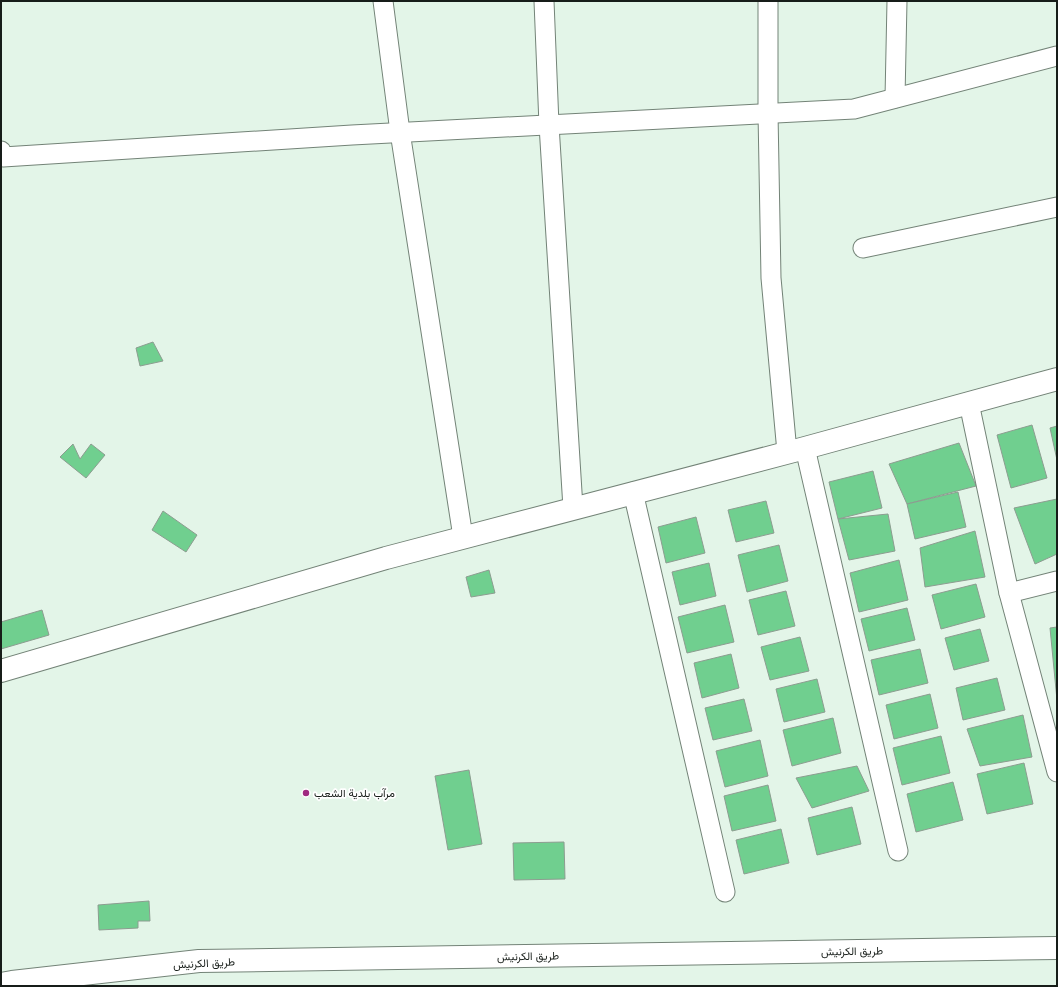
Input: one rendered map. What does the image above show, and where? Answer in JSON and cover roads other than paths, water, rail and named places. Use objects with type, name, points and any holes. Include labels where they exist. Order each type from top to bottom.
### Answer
[{"type":"street","points":[[384,1],[400,132],[464,537]]},
{"type":"street","points":[[544,1],[549,125],[574,508]]},
{"type":"street","points":[[768,1],[768,113],[771,278],[796,450],[898,851]]},
{"type":"street","points":[[895,98],[897,1]]},
{"type":"street","points":[[1,151],[3,157],[400,132],[854,108],[1057,56]]},
{"type":"street","points":[[863,248],[1057,207]]},
{"type":"street","points":[[1,671],[386,558],[796,450],[1057,379]]},
{"type":"street","points":[[969,403],[1009,593],[1057,772]]},
{"type":"street","points":[[633,492],[726,892]]},
{"type":"street","points":[[1009,593],[1057,581]]},
{"type":"street","name":"طريق الكرنيش","points":[[1,984],[199,961],[1057,948]]},
{"type":"place","name":"مرآب بلدية الشعب","points":[[306,793]]}]
